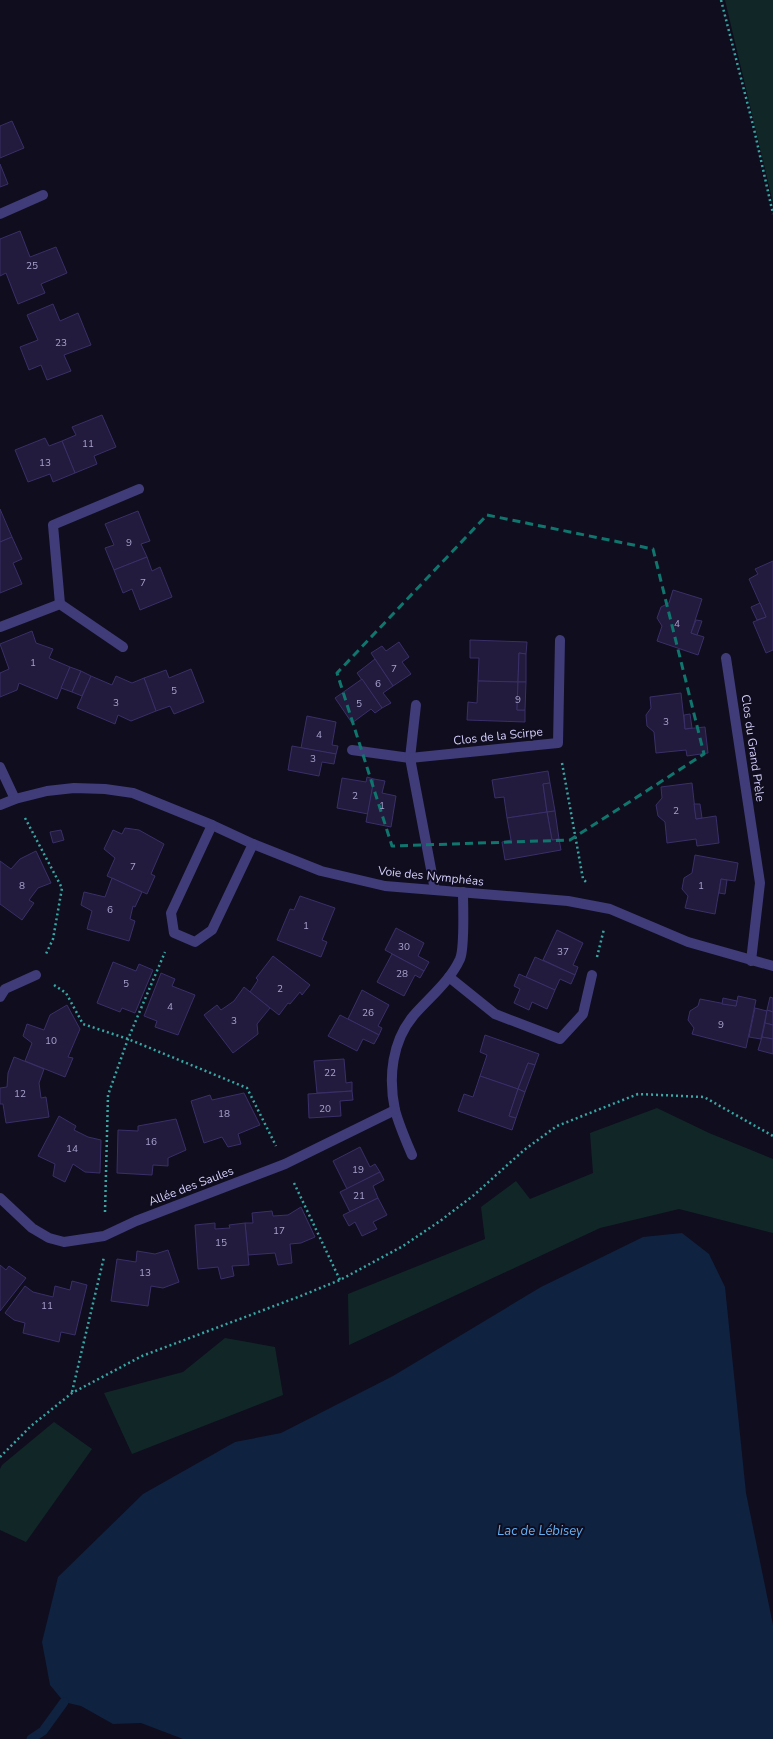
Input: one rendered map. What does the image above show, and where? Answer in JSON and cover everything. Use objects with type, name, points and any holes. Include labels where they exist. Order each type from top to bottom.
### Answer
[{"type":"street","points":[[0,214],[43,195]]},
{"type":"street","points":[[60,604],[53,525],[139,489]]},
{"type":"street","points":[[0,628],[60,604]]},
{"type":"street","points":[[60,604],[123,648]]},
{"type":"street","name":"Clos de la Scirpe","points":[[352,750],[410,758],[558,743],[560,640]]},
{"type":"street","name":"Clos du Grand Prèle","points":[[726,658],[760,883],[751,961]]},
{"type":"street","points":[[416,705],[410,758],[435,890]]},
{"type":"street","points":[[0,767],[15,799]]},
{"type":"street","name":"Voie des Nymphéas","points":[[0,805],[15,799],[47,791],[74,788],[104,789],[133,793],[321,871],[384,886],[568,901],[610,909],[688,942],[773,966]]},
{"type":"street","points":[[212,825],[171,913],[174,933],[195,942],[212,930],[253,844]]},
{"type":"street","points":[[412,1156],[395,1110],[392,1077],[394,1052],[401,1034],[413,1016],[449,977],[460,958],[463,892]]},
{"type":"street","points":[[449,977],[495,1014],[560,1039],[583,1014],[592,974]]},
{"type":"street","points":[[0,997],[5,989],[36,975]]},
{"type":"street","name":"Allée des Saules","points":[[0,1198],[32,1228],[49,1238],[64,1242],[104,1236],[136,1221],[285,1164],[395,1110]]},
{"type":"path","points":[[721,0],[754,129],[773,214]]},
{"type":"path","points":[[558,743],[583,879],[610,909],[592,974]]},
{"type":"path","points":[[15,799],[62,888],[53,939],[36,975],[66,993],[83,1024],[128,1039],[247,1088],[340,1280]]},
{"type":"path","points":[[72,1393],[104,1259],[108,1095],[128,1039],[174,933]]},
{"type":"path","points":[[0,1457],[31,1426],[72,1393],[142,1356],[340,1280],[403,1246],[440,1221],[474,1195],[524,1150],[557,1126],[638,1094],[704,1097],[773,1136]]},
{"type":"highlighted area","points":[[487,515],[653,549],[704,754],[570,840],[392,846],[337,673]]},
{"type":"green space","points":[[725,0],[773,0],[773,203]]},
{"type":"green space","points":[[657,1108],[709,1133],[773,1159],[773,1233],[679,1209],[600,1228],[349,1345],[348,1294],[485,1239],[481,1207],[516,1181],[530,1199],[593,1173],[590,1133]]},
{"type":"green space","points":[[225,1338],[275,1347],[283,1395],[132,1454],[104,1393],[183,1372]]},
{"type":"green space","points":[[54,1422],[92,1449],[26,1542],[0,1530],[0,1469],[2,1465]]},
{"type":"water","name":"Lac de Lébisey","points":[[682,1233],[709,1254],[725,1287],[746,1493],[773,1625],[773,1739],[183,1739],[141,1723],[113,1724],[81,1706],[64,1702],[50,1685],[42,1642],[58,1577],[143,1494],[235,1442],[281,1433],[393,1376],[541,1287],[643,1237]]},
{"type":"building","points":[[12,121],[24,148],[0,158],[0,126]]},
{"type":"building","points":[[0,164],[8,184],[0,187]]},
{"type":"building","points":[[20,231],[30,257],[56,247],[67,273],[41,284],[45,293],[18,304],[6,273],[0,276],[0,239]]},
{"type":"building","points":[[53,304],[60,321],[78,313],[91,345],[64,355],[71,371],[47,380],[41,365],[29,370],[20,347],[38,340],[27,315]]},
{"type":"building","points":[[102,415],[116,447],[94,456],[97,464],[75,473],[62,441],[76,435],[72,427]]},
{"type":"building","points":[[45,438],[49,446],[62,441],[75,473],[53,482],[50,474],[28,482],[15,450]]},
{"type":"building","points":[[0,509],[12,537],[0,542]]},
{"type":"building","points":[[138,511],[150,541],[141,544],[147,557],[114,570],[105,548],[114,545],[105,524]]},
{"type":"building","points":[[12,537],[22,559],[13,563],[22,584],[0,593],[0,542]]},
{"type":"building","points":[[147,557],[152,571],[160,567],[172,597],[140,610],[132,589],[123,593],[114,570]]},
{"type":"building","points":[[773,561],[773,650],[766,653],[753,622],[766,617],[749,579],[758,574],[755,569]]},
{"type":"building","points":[[673,590],[702,599],[691,633],[704,637],[698,655],[657,641],[662,626],[657,618],[661,607],[669,603]]},
{"type":"building","points":[[760,603],[766,617],[757,620],[751,607]]},
{"type":"building","points":[[696,620],[702,621],[697,635],[691,633]]},
{"type":"building","points":[[32,631],[36,643],[53,649],[49,658],[70,667],[57,699],[19,683],[17,690],[0,697],[0,673],[9,669],[0,644]]},
{"type":"building","points":[[470,640],[527,642],[526,654],[519,653],[518,682],[478,681],[479,658],[470,658]]},
{"type":"building","points":[[399,642],[409,657],[402,662],[411,674],[393,686],[371,653],[382,646],[386,651]]},
{"type":"building","points":[[519,653],[526,654],[526,682],[518,682]]},
{"type":"building","points":[[375,659],[393,686],[383,693],[391,703],[382,708],[357,673]]},
{"type":"building","points":[[70,667],[81,671],[72,692],[61,688]]},
{"type":"building","points":[[191,669],[204,702],[174,714],[170,706],[156,711],[144,678],[166,670],[169,678]]},
{"type":"building","points":[[81,671],[91,676],[82,696],[72,692]]},
{"type":"building","points":[[91,676],[112,685],[116,676],[132,683],[144,678],[156,711],[131,721],[118,715],[115,724],[77,708]]},
{"type":"building","points":[[362,679],[382,708],[375,713],[371,709],[352,723],[335,698]]},
{"type":"building","points":[[478,681],[518,682],[517,710],[525,710],[525,722],[467,720],[468,702],[477,703]]},
{"type":"building","points":[[518,682],[526,682],[525,710],[517,710]]},
{"type":"building","points":[[681,693],[685,729],[705,727],[708,753],[687,756],[686,750],[656,753],[654,732],[647,726],[646,715],[651,708],[650,697]]},
{"type":"building","points":[[690,714],[692,728],[685,729],[684,715]]},
{"type":"building","points":[[307,716],[336,722],[332,745],[338,746],[336,754],[301,748]]},
{"type":"building","points":[[292,746],[336,754],[334,764],[322,762],[319,776],[288,770]]},
{"type":"building","points":[[548,771],[550,783],[543,784],[547,812],[507,818],[504,797],[495,798],[492,780]]},
{"type":"building","points":[[367,777],[374,779],[368,814],[337,808],[342,778],[366,782]]},
{"type":"building","points":[[374,779],[385,781],[382,793],[396,796],[391,827],[366,822]]},
{"type":"building","points":[[550,783],[555,811],[547,812],[543,784]]},
{"type":"building","points":[[692,783],[696,819],[716,816],[719,843],[697,846],[696,839],[667,843],[665,822],[658,816],[656,805],[662,798],[661,787]]},
{"type":"building","points":[[694,804],[700,804],[702,818],[696,819]]},
{"type":"building","points":[[555,811],[559,839],[552,840],[547,812]]},
{"type":"building","points":[[547,812],[552,840],[559,839],[561,850],[505,860],[502,842],[511,840],[507,818]]},
{"type":"building","points":[[125,828],[139,830],[164,844],[151,874],[155,876],[147,894],[107,876],[115,858],[104,849],[113,830],[122,834]]},
{"type":"building","points":[[61,830],[64,840],[53,843],[50,832]]},
{"type":"building","points":[[36,851],[51,883],[38,888],[29,900],[34,903],[22,920],[0,904],[0,861],[11,869],[20,859]]},
{"type":"building","points":[[695,855],[738,863],[735,881],[721,879],[715,914],[685,908],[688,896],[682,889],[684,878],[692,873]]},
{"type":"building","points":[[112,878],[142,892],[135,907],[133,906],[130,919],[135,921],[129,941],[87,929],[92,911],[81,905],[84,892],[105,897]]},
{"type":"building","points":[[721,879],[727,880],[725,894],[719,893]]},
{"type":"building","points":[[300,896],[335,908],[322,940],[327,942],[321,957],[277,940],[290,909],[294,910]]},
{"type":"building","points":[[396,928],[424,943],[418,956],[429,962],[424,971],[385,950]]},
{"type":"building","points":[[557,930],[583,943],[573,965],[578,967],[575,975],[543,960]]},
{"type":"building","points":[[392,954],[424,971],[420,978],[415,975],[404,996],[377,982]]},
{"type":"building","points":[[273,956],[310,985],[302,995],[300,992],[290,1004],[288,1003],[279,1015],[250,992],[258,980],[256,978]]},
{"type":"building","points":[[535,957],[575,975],[571,984],[560,979],[555,990],[526,977]]},
{"type":"building","points":[[113,962],[136,971],[139,964],[153,970],[135,1013],[122,1008],[120,1012],[97,1003]]},
{"type":"building","points":[[161,973],[175,979],[172,986],[195,995],[178,1035],[155,1027],[157,1021],[144,1016]]},
{"type":"building","points":[[519,974],[555,990],[547,1009],[532,1002],[529,1010],[514,1003],[520,989],[514,986]]},
{"type":"building","points":[[244,987],[270,1008],[257,1024],[258,1034],[233,1053],[204,1015],[217,1005],[221,1010],[234,1001]]},
{"type":"building","points":[[362,990],[389,1005],[378,1026],[382,1028],[379,1035],[348,1019]]},
{"type":"building","points":[[738,996],[756,1000],[746,1048],[692,1034],[694,1028],[688,1020],[690,1011],[698,1006],[700,999],[736,1006]]},
{"type":"building","points":[[770,997],[773,998],[773,1012],[767,1010]]},
{"type":"building","points":[[723,998],[737,1001],[736,1006],[722,1004]]},
{"type":"building","points":[[67,1005],[80,1029],[68,1057],[73,1058],[65,1077],[25,1061],[32,1043],[23,1036],[27,1024],[44,1030],[50,1015]]},
{"type":"building","points":[[755,1008],[767,1011],[761,1039],[749,1037]]},
{"type":"building","points":[[767,1010],[773,1012],[773,1025],[765,1023]]},
{"type":"building","points":[[340,1015],[379,1035],[374,1044],[363,1039],[357,1051],[328,1036]]},
{"type":"building","points":[[765,1023],[773,1025],[773,1039],[762,1037]]},
{"type":"building","points":[[485,1035],[539,1054],[535,1065],[528,1063],[518,1089],[480,1076],[487,1055],[480,1052]]},
{"type":"building","points":[[762,1037],[773,1039],[773,1054],[758,1050]]},
{"type":"building","points":[[14,1057],[44,1069],[39,1083],[41,1098],[46,1097],[49,1117],[6,1123],[3,1104],[0,1104],[0,1088],[7,1087],[8,1073]]},
{"type":"building","points":[[344,1059],[346,1083],[352,1082],[352,1091],[317,1093],[314,1061]]},
{"type":"building","points":[[528,1063],[535,1065],[525,1092],[518,1089]]},
{"type":"building","points":[[480,1076],[518,1089],[509,1116],[516,1118],[512,1130],[458,1111],[464,1094],[473,1097]]},
{"type":"building","points":[[518,1089],[525,1092],[516,1118],[509,1116]]},
{"type":"building","points":[[352,1091],[353,1100],[340,1101],[341,1116],[309,1118],[308,1094]]},
{"type":"building","points":[[244,1093],[260,1125],[238,1134],[241,1144],[228,1147],[222,1137],[204,1143],[191,1101],[210,1095],[212,1100]]},
{"type":"building","points":[[59,1116],[76,1126],[74,1130],[88,1137],[101,1140],[100,1173],[85,1172],[73,1164],[65,1182],[53,1176],[55,1164],[38,1156]]},
{"type":"building","points":[[176,1119],[186,1150],[168,1158],[168,1166],[153,1165],[152,1175],[117,1173],[118,1130],[138,1131],[138,1126]]},
{"type":"building","points":[[360,1147],[370,1167],[375,1164],[380,1172],[347,1189],[333,1161]]},
{"type":"building","points":[[380,1172],[384,1180],[373,1186],[378,1198],[350,1212],[340,1192]]},
{"type":"building","points":[[378,1198],[387,1215],[373,1222],[377,1229],[362,1236],[355,1222],[349,1226],[343,1215]]},
{"type":"building","points":[[301,1207],[315,1237],[301,1243],[290,1244],[292,1263],[278,1265],[275,1253],[248,1255],[245,1223],[253,1223],[252,1213],[272,1211],[273,1216],[288,1215]]},
{"type":"building","points":[[215,1223],[215,1229],[230,1228],[229,1225],[245,1223],[249,1265],[232,1266],[234,1276],[221,1279],[218,1267],[198,1269],[195,1225]]},
{"type":"building","points":[[168,1250],[179,1282],[163,1288],[151,1286],[148,1306],[111,1301],[117,1259],[136,1262],[137,1251],[155,1254]]},
{"type":"building","points":[[0,1265],[6,1270],[9,1266],[26,1278],[0,1311]]},
{"type":"building","points":[[72,1281],[87,1285],[75,1335],[61,1332],[59,1342],[23,1333],[25,1323],[14,1320],[5,1313],[25,1286],[33,1292],[53,1297],[55,1286],[70,1290]]},
{"type":"waterway","points":[[31,1739],[43,1731],[64,1702]]}]
